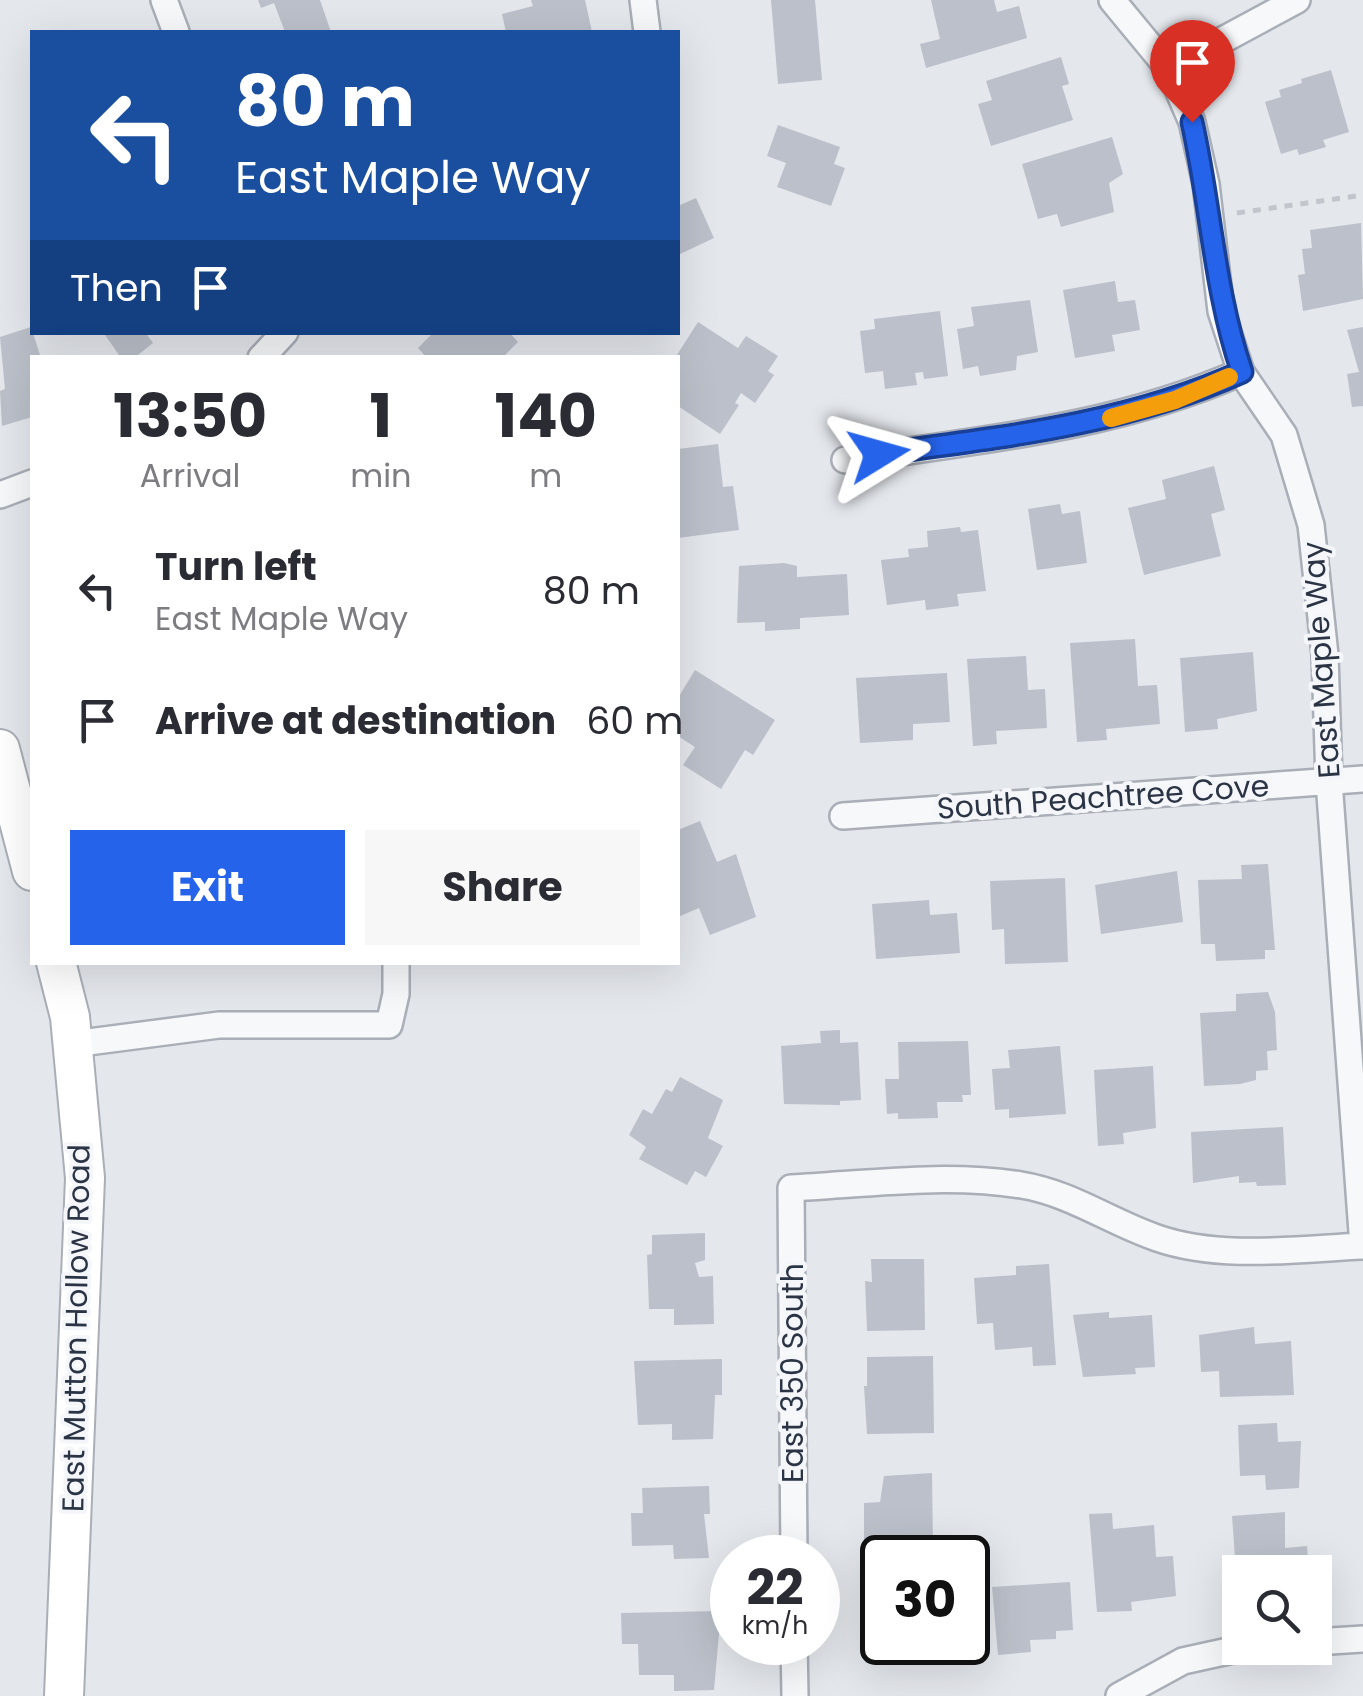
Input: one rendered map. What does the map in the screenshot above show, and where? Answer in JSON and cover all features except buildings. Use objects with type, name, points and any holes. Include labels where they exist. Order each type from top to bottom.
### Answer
[{"type":"street","points":[[164,0],[175,30]]},
{"type":"street","points":[[643,0],[647,30]]},
{"type":"street","name":"East Maple Way","points":[[1112,0],[1169,69],[1192,122],[1210,216],[1221,311],[1242,372],[1284,435],[1311,525],[1325,655],[1329,781],[1363,1246]]},
{"type":"street","points":[[1169,69],[1297,0]]},
{"type":"street","points":[[264,355],[283,335]]},
{"type":"street","points":[[845,460],[1084,425],[1175,400],[1242,372]]},
{"type":"street","points":[[0,496],[30,485]]},
{"type":"street","points":[[0,749],[30,863]]},
{"type":"street","name":"South Peachtree Cove","points":[[842,816],[1363,779]]},
{"type":"street","name":"East Mutton Hollow Road","points":[[57,965],[73,1044],[86,1178],[64,1696]]},
{"type":"street","points":[[73,1044],[220,1025],[389,1025],[396,965]]},
{"type":"street","name":"East 350 South","points":[[794,1535],[791,1188],[985,1181],[1024,1186],[1085,1202],[1158,1239],[1232,1250],[1363,1246]]},
{"type":"street","points":[[1332,1641],[1363,1640]]},
{"type":"street","points":[[1120,1696],[1183,1661],[1222,1652]]},
{"type":"street","points":[[794,1665],[794,1696]]},
{"type":"path","points":[[1210,216],[1363,195]]},
{"type":"slow traffic","points":[[1111,418],[1175,400],[1229,377]]},
{"type":"route","points":[[879,454],[1084,425],[1175,400],[1242,372],[1221,311],[1215,242],[1192,122]]}]
